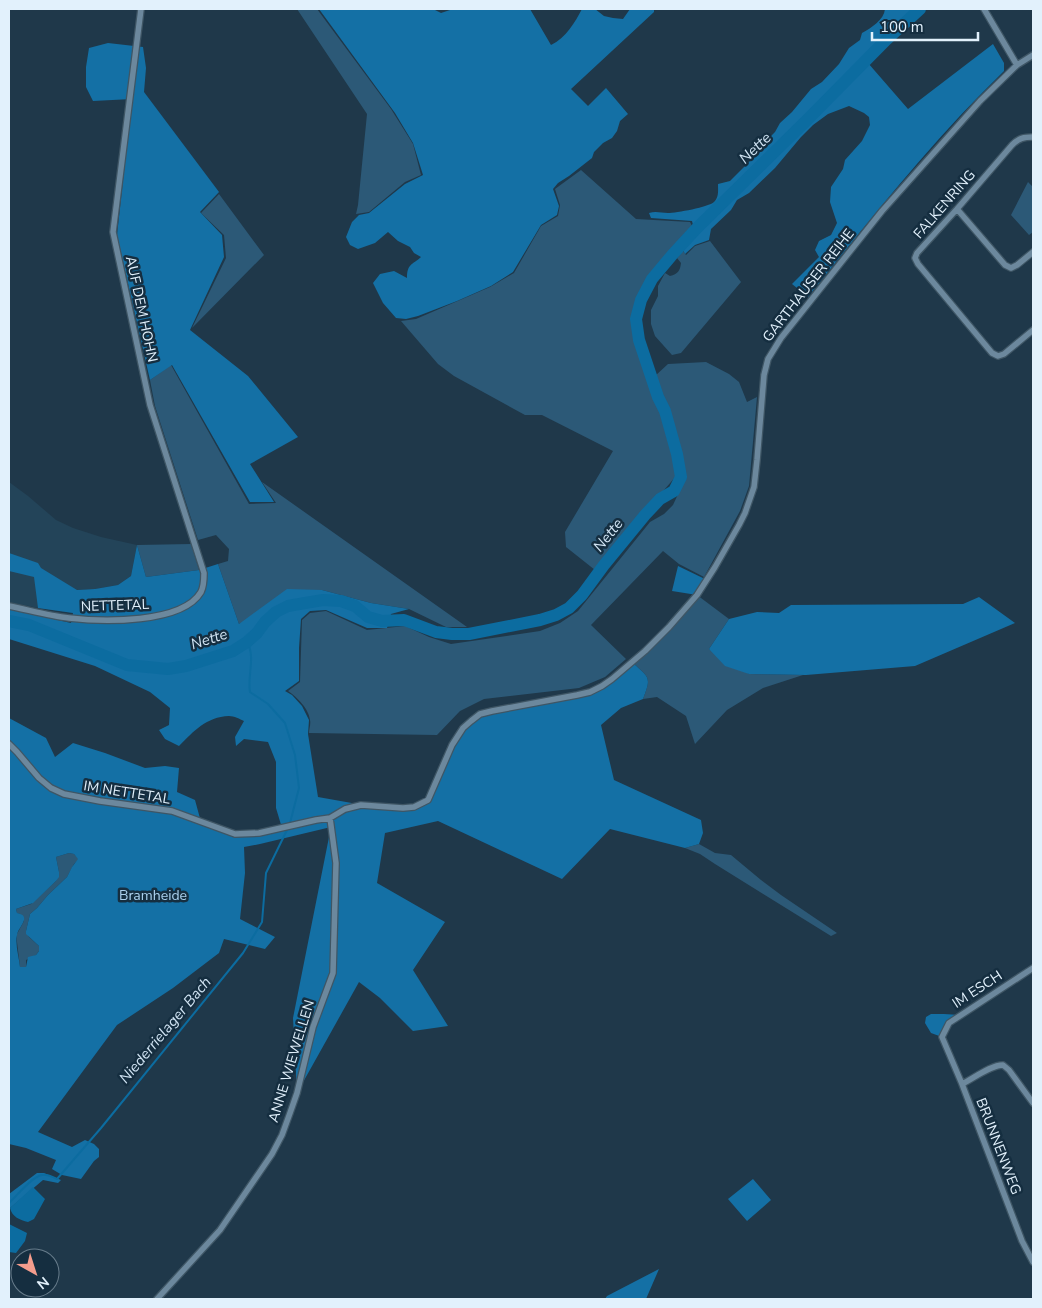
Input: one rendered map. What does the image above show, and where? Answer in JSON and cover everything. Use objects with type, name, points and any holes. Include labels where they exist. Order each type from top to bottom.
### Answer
[{"type":"street","name":"AUF DEM HOHN","points":[[141,9],[113,232],[150,405],[204,573],[202,590],[190,603]]},
{"type":"street","points":[[984,9],[1016,65]]},
{"type":"street","name":"GARTHAUSER REIHE","points":[[316,820],[330,818],[345,809],[361,804],[403,808],[420,805],[428,800],[452,745],[463,728],[480,714],[577,695],[590,692],[602,686],[644,651],[687,607],[704,586],[736,530],[745,513],[754,487],[758,460],[764,375],[770,353],[882,211],[980,101],[1016,65],[1033,55]]},
{"type":"street","name":"FALKENRING","points":[[1033,137],[1018,139],[1012,145],[915,258],[992,353],[998,356],[1004,354],[1033,330]]},
{"type":"street","points":[[957,209],[1005,265],[1011,268],[1033,252]]},
{"type":"street","name":"NETTETAL","points":[[9,606],[67,618],[96,620],[149,618],[190,603]]},
{"type":"street","name":"IM NETTETAL","points":[[9,744],[39,778],[51,788],[64,794],[84,799],[172,812],[236,834],[259,834],[316,820]]},
{"type":"street","name":"ANNE WIEWELLEN","points":[[157,1299],[220,1230],[272,1154],[282,1135],[290,1113],[313,1027],[333,973],[336,863],[330,818]]},
{"type":"street","name":"IM ESCH","points":[[942,1038],[949,1022],[1033,968]]},
{"type":"street","name":"BRUNNENWEG","points":[[942,1038],[962,1084],[1022,1241],[1033,1262]]},
{"type":"street","points":[[962,1084],[996,1065],[1003,1064],[1033,1103]]},
{"type":"shaded area","points":[[297,9],[317,9],[391,109],[413,144],[421,175],[405,182],[369,212],[356,214],[367,114]]},
{"type":"shaded area","points":[[581,170],[636,219],[690,222],[692,226],[666,255],[650,277],[638,300],[635,312],[635,331],[678,467],[677,475],[595,570],[566,547],[565,532],[613,451],[542,415],[525,415],[454,376],[438,364],[401,321],[416,319],[490,287],[514,273],[541,226],[558,216],[560,205],[555,189]]},
{"type":"shaded area","points":[[1028,182],[1033,187],[1033,232],[1029,235],[1011,215]]},
{"type":"shaded area","points":[[219,194],[264,255],[192,328],[226,258],[224,235],[201,213]]},
{"type":"shaded area","points":[[710,241],[741,282],[681,353],[672,355],[655,336],[651,324],[651,310],[658,296],[658,286],[665,273],[670,276],[678,272],[681,263],[677,258],[683,251],[686,255],[695,246]]},
{"type":"shaded area","points":[[706,362],[729,374],[739,382],[747,402],[757,397],[749,486],[740,511],[704,577],[679,564],[663,551],[591,625],[626,659],[605,677],[579,688],[484,699],[460,711],[437,735],[309,733],[310,722],[305,708],[288,691],[300,682],[302,620],[310,613],[326,611],[367,630],[405,626],[451,644],[540,631],[560,623],[578,611],[650,522],[664,514],[673,505],[686,477],[668,409],[655,376],[668,364]]},
{"type":"shaded area","points":[[171,365],[249,504],[276,503],[262,482],[467,627],[446,627],[409,609],[371,603],[322,590],[239,624],[218,564],[228,561],[229,549],[216,535],[198,540],[155,406],[150,380]]},
{"type":"shaded area","points":[[9,482],[56,520],[101,537],[137,545],[131,576],[118,585],[77,590],[73,613],[9,602]]},
{"type":"shaded area","points":[[191,544],[199,570],[146,577],[137,545]]},
{"type":"shaded area","points":[[697,595],[729,619],[709,649],[749,674],[803,675],[763,688],[727,710],[695,744],[686,716],[657,697],[643,699],[648,681],[642,671],[632,662]]},
{"type":"shaded area","points":[[699,844],[715,853],[731,855],[781,895],[837,933],[831,936],[700,854],[685,848]]},
{"type":"shaded area","points":[[69,853],[74,854],[79,859],[67,877],[30,914],[26,931],[29,937],[39,946],[39,951],[36,955],[26,960],[26,967],[20,967],[17,934],[24,921],[16,909],[31,904],[56,881],[59,872],[56,857]]},
{"type":"shaded area","points":[[33,1187],[45,1199],[34,1219],[28,1222],[14,1216],[10,1208]]},
{"type":"shaded area","points":[[9,1224],[27,1233],[25,1241],[20,1248],[10,1248],[9,1252]]},
{"type":"green space","points":[[319,9],[433,9],[441,13],[453,9],[530,9],[551,45],[566,34],[582,9],[595,9],[604,16],[623,19],[630,9],[654,9],[654,12],[571,89],[588,106],[606,88],[628,114],[620,121],[617,131],[612,138],[603,143],[594,152],[592,158],[558,183],[553,189],[559,206],[557,215],[541,225],[513,272],[491,286],[457,301],[406,319],[396,318],[383,303],[373,283],[380,274],[394,271],[407,278],[409,267],[421,257],[388,232],[375,243],[358,249],[350,245],[346,237],[352,222],[359,215],[369,213],[405,184],[423,175],[413,143],[395,113]]},
{"type":"green space","points":[[885,9],[924,9],[868,63],[908,109],[993,44],[1004,63],[1004,71],[927,152],[808,297],[792,284],[819,257],[815,250],[819,241],[831,235],[837,223],[830,202],[831,187],[843,169],[845,160],[862,141],[870,125],[869,117],[849,106],[828,114],[813,125],[775,168],[749,193],[737,200],[731,210],[711,229],[709,240],[695,245],[685,254],[683,250],[693,225],[692,221],[651,218],[649,213],[685,211],[714,202],[717,196],[718,184],[730,181],[750,161],[754,152],[752,146],[759,141],[766,141],[775,132],[780,123],[811,89],[822,82],[839,64],[849,48],[860,40],[862,33],[880,20]]},
{"type":"green space","points":[[108,43],[143,47],[146,68],[144,92],[219,192],[200,212],[222,235],[224,257],[190,330],[248,376],[298,437],[250,464],[274,502],[250,502],[172,365],[150,380],[117,235],[132,99],[93,101],[86,87],[86,67],[89,48]]},
{"type":"green space","name":"Bramheide","points":[[137,545],[146,577],[199,570],[218,564],[239,624],[287,589],[322,590],[371,603],[409,609],[391,614],[387,628],[367,628],[326,610],[310,611],[301,619],[299,681],[285,691],[292,695],[302,706],[309,720],[308,734],[318,797],[363,805],[403,808],[428,800],[463,728],[480,714],[590,692],[632,662],[642,671],[648,681],[643,699],[621,708],[601,725],[614,780],[701,820],[703,833],[699,844],[685,848],[610,829],[562,879],[438,821],[385,833],[377,883],[445,922],[413,970],[448,1026],[413,1031],[380,998],[359,982],[297,1093],[293,1018],[331,827],[244,847],[245,873],[240,919],[275,937],[265,949],[224,939],[219,953],[173,988],[117,1025],[38,1132],[72,1147],[85,1140],[94,1144],[99,1149],[99,1157],[81,1179],[62,1175],[52,1169],[56,1160],[26,1148],[9,1144],[9,718],[46,738],[55,757],[73,743],[145,768],[165,766],[179,768],[177,792],[195,800],[201,822],[235,834],[282,828],[276,808],[276,762],[268,742],[244,739],[236,746],[235,737],[244,721],[229,716],[214,719],[201,726],[179,746],[165,739],[159,730],[169,725],[170,708],[150,692],[95,666],[9,639],[9,609],[71,623],[73,613],[38,608],[34,577],[9,571],[9,553],[38,563],[41,568],[77,590],[118,585],[131,576]],"holes":[[[69,853],[74,854],[78,859],[67,877],[30,914],[26,934],[39,946],[39,951],[36,955],[28,957],[26,967],[20,967],[17,939],[24,917],[17,913],[16,909],[33,903],[56,881],[59,877],[56,857]]]},
{"type":"green space","points":[[678,566],[707,580],[697,595],[672,591]]},
{"type":"green space","points":[[979,597],[1015,623],[915,666],[806,675],[749,674],[725,666],[709,649],[729,619],[757,612],[779,613],[791,605],[963,604]]},
{"type":"green space","points":[[931,1014],[960,1015],[949,1023],[942,1037],[931,1033],[925,1023],[926,1017]]},
{"type":"green space","points":[[37,1173],[44,1173],[61,1180],[58,1183],[43,1180],[9,1209],[9,1194]]},
{"type":"green space","points":[[753,1179],[771,1200],[747,1221],[728,1199]]},
{"type":"green space","points":[[659,1269],[646,1299],[605,1299],[607,1296]]},
{"type":"waterway","name":"Nette","points":[[9,621],[29,625],[127,665],[168,669],[186,666],[233,651],[257,633],[276,612],[288,606],[323,600],[341,601],[355,606],[368,617],[382,621],[404,620],[436,632],[452,634],[469,634],[540,620],[569,608],[582,595],[645,515],[660,499],[674,491],[681,477],[677,454],[665,411],[658,397],[639,340],[636,319],[641,300],[652,279],[697,228],[886,40],[920,9]]},
{"type":"waterway","name":"Niederrielager Bach","points":[[247,642],[251,654],[250,692],[268,704],[285,723],[295,755],[299,788],[290,823]]},
{"type":"waterway","name":"Niederrielager Bach","points":[[9,1203],[38,1176],[46,1175],[57,1179],[101,1128],[243,953],[262,922],[266,873],[287,830]]}]
